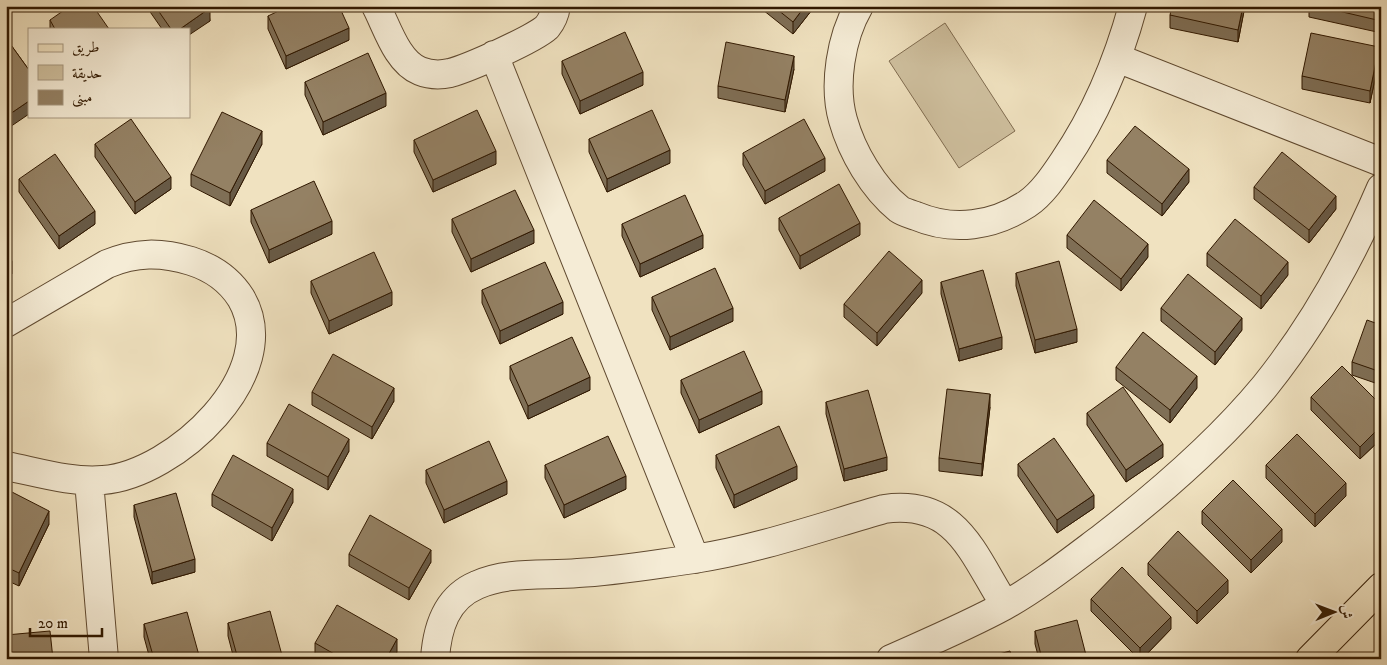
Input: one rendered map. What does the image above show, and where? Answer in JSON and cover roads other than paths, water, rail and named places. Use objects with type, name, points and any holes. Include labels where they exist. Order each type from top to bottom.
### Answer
[{"type":"main road","points":[[1310,659],[1381,587]]},
{"type":"street","points":[[376,6],[398,50],[407,63],[420,71],[434,75],[449,73],[534,35],[547,26],[556,6]]},
{"type":"street","points":[[859,6],[852,19],[842,53],[839,86],[842,119],[856,150],[875,184],[900,210],[931,223],[965,226],[999,219],[1029,203],[1053,178],[1077,142],[1098,103],[1116,58],[1133,6]]},
{"type":"street","points":[[494,54],[695,559]]},
{"type":"street","points":[[1116,58],[1381,162]]},
{"type":"street","points":[[891,659],[945,636],[1005,605],[1076,558],[1143,506],[1205,450],[1265,386],[1314,317],[1357,242],[1381,188]]},
{"type":"street","points":[[6,323],[107,264],[138,254],[172,255],[206,266],[222,276],[235,289],[245,306],[251,334],[248,362],[240,379],[201,430],[184,445],[146,468],[118,478],[89,481],[6,466]]},
{"type":"street","points":[[89,481],[104,659]]},
{"type":"street","points":[[435,659],[436,635],[444,614],[458,597],[476,585],[497,578],[580,573],[695,559],[758,546],[884,509],[905,506],[938,514],[953,525],[1005,605]]}]
